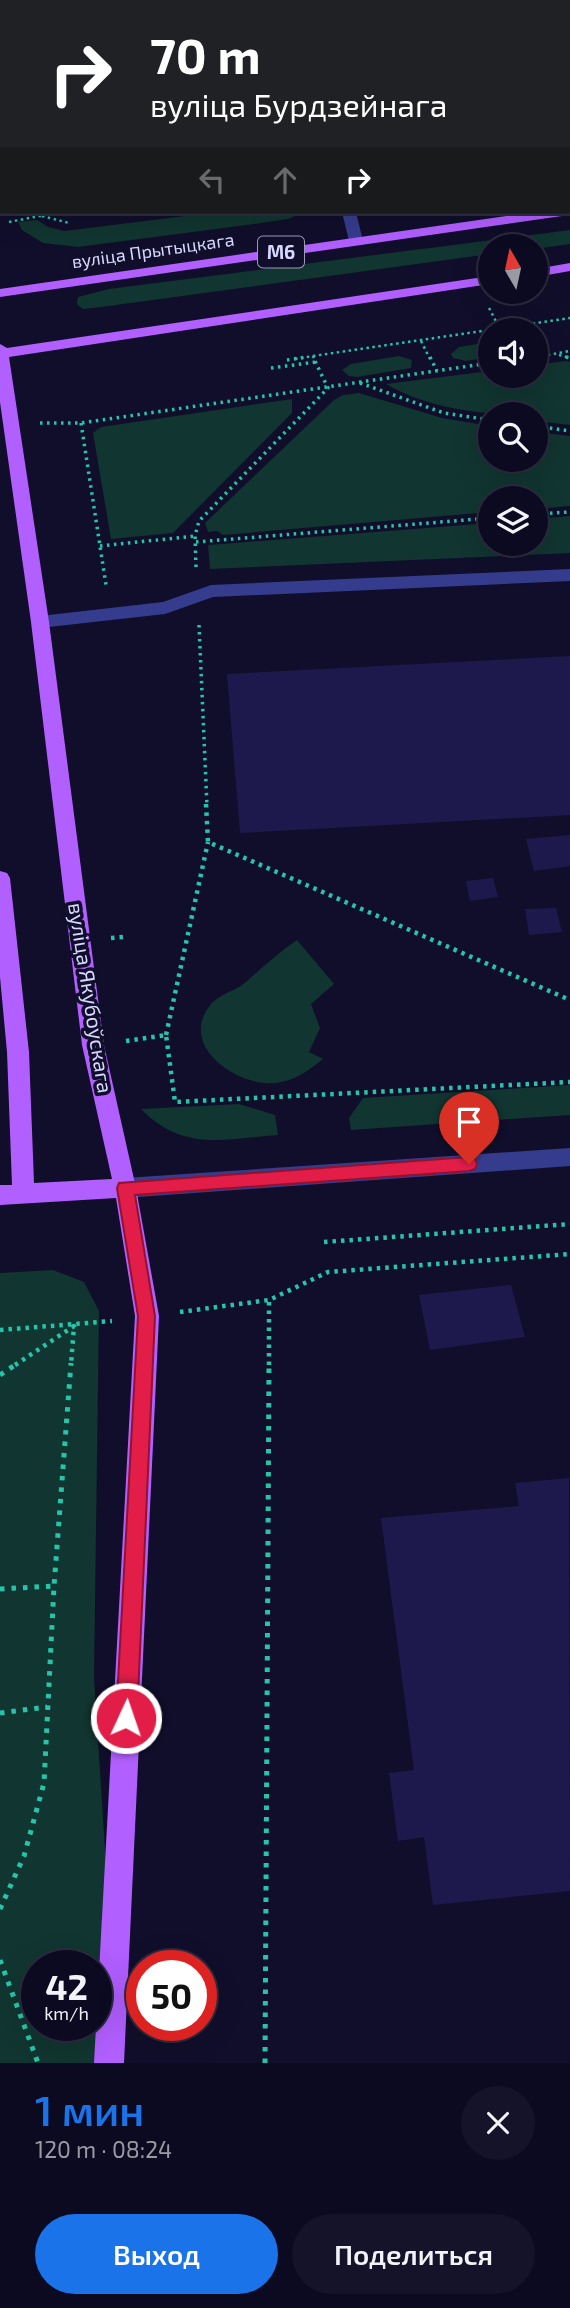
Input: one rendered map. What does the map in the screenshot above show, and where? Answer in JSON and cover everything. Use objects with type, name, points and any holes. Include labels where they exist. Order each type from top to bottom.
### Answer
[{"type":"main road","name":"вуліца Прытыцкага","points":[[0,293],[547,214]]},
{"type":"main road","points":[[548,271],[570,267]]},
{"type":"main road","points":[[0,352],[478,282]]},
{"type":"main road","name":"вуліца Якубоўскага","points":[[0,352],[40,622],[93,1045],[125,1188],[146,1316],[109,2063]]},
{"type":"main road","points":[[0,878],[18,1052],[23,1193]]},
{"type":"main road","points":[[0,1195],[125,1188]]},
{"type":"street","points":[[350,214],[356,240]]},
{"type":"street","points":[[40,622],[165,608],[211,591],[570,575]]},
{"type":"street","points":[[125,1188],[570,1157]]},
{"type":"path","points":[[9,222],[37,214],[69,223]]},
{"type":"path","points":[[548,321],[570,318]]},
{"type":"path","points":[[287,360],[478,332]]},
{"type":"path","points":[[421,341],[437,371]]},
{"type":"path","points":[[548,355],[570,351]]},
{"type":"path","points":[[555,354],[570,358]]},
{"type":"path","points":[[313,356],[328,388]]},
{"type":"path","points":[[271,368],[316,362]]},
{"type":"path","points":[[38,423],[81,424],[478,365]]},
{"type":"path","points":[[360,383],[444,413],[478,418]]},
{"type":"path","points":[[328,388],[200,521],[195,539],[208,842],[166,1035],[175,1102],[570,1082]]},
{"type":"path","points":[[81,424],[100,546],[478,519]]},
{"type":"path","points":[[548,428],[570,431]]},
{"type":"path","points":[[548,513],[570,512]]},
{"type":"path","points":[[208,842],[570,1000]]},
{"type":"path","points":[[121,1041],[166,1035]]},
{"type":"path","points":[[324,1242],[570,1224]]},
{"type":"path","points":[[328,1272],[570,1254]]},
{"type":"path","points":[[265,2063],[269,1300]]},
{"type":"path","points":[[0,1375],[74,1326],[54,1586],[44,1783],[24,1856],[0,1909]]},
{"type":"path","points":[[0,1589],[54,1586]]},
{"type":"path","points":[[0,1713],[47,1707]]},
{"type":"path","points":[[0,1960],[38,2063]]},
{"type":"green space","points":[[202,214],[300,214],[288,219],[78,247],[43,243],[22,230],[18,222],[37,220],[48,227],[64,231]]},
{"type":"green space","points":[[570,230],[570,244],[548,247],[548,234],[539,234]]},
{"type":"green space","points":[[478,242],[478,256],[101,307],[83,309],[77,304],[78,297],[109,289]]},
{"type":"green space","points":[[478,344],[478,359],[466,361],[453,358],[451,354],[459,347]]},
{"type":"green space","points":[[399,356],[412,360],[411,368],[357,377],[349,376],[342,370],[351,364]]},
{"type":"green space","points":[[570,362],[570,425],[548,422],[548,402],[478,402],[478,412],[421,400],[386,384],[478,372],[478,388],[548,388],[548,363]]},
{"type":"green space","points":[[359,393],[442,418],[478,424],[478,472],[548,472],[548,433],[570,436],[570,506],[548,508],[548,486],[478,486],[478,513],[223,535],[217,531],[208,532],[205,523],[334,400],[343,395]]},
{"type":"green space","points":[[292,399],[292,413],[173,533],[111,539],[93,433],[101,427]]},
{"type":"green space","points":[[570,516],[570,553],[548,554],[548,518]]},
{"type":"green space","points":[[478,524],[478,556],[502,556],[210,569],[208,545]]},
{"type":"green space","points":[[297,940],[334,984],[311,1004],[320,1028],[309,1052],[323,1059],[283,1082],[262,1083],[247,1079],[233,1073],[209,1053],[203,1041],[201,1027],[205,1013],[219,997],[242,985]]},
{"type":"green space","points":[[570,1085],[570,1115],[351,1130],[349,1118],[363,1098]]},
{"type":"green space","points":[[239,1104],[275,1115],[278,1135],[222,1140],[189,1137],[157,1123],[141,1109]]},
{"type":"green space","points":[[53,1270],[84,1282],[99,1311],[94,1678],[108,1896],[104,1950],[21,1950],[21,2041],[98,2041],[97,2063],[0,2063],[0,1273]]},
{"type":"building","points":[[570,656],[570,815],[240,833],[227,674]]},
{"type":"building","points":[[570,835],[570,866],[534,871],[526,839]]},
{"type":"building","points":[[493,878],[498,897],[470,901],[466,881]]},
{"type":"building","points":[[556,908],[562,932],[529,935],[525,909]]},
{"type":"building","points":[[511,1285],[525,1337],[430,1350],[419,1295]]},
{"type":"building","points":[[569,1478],[570,1891],[433,1905],[424,1837],[398,1841],[389,1773],[414,1770],[381,1518],[519,1506],[515,1483]]},
{"type":"route","points":[[126,1718],[146,1316],[125,1188],[469,1164]]}]
